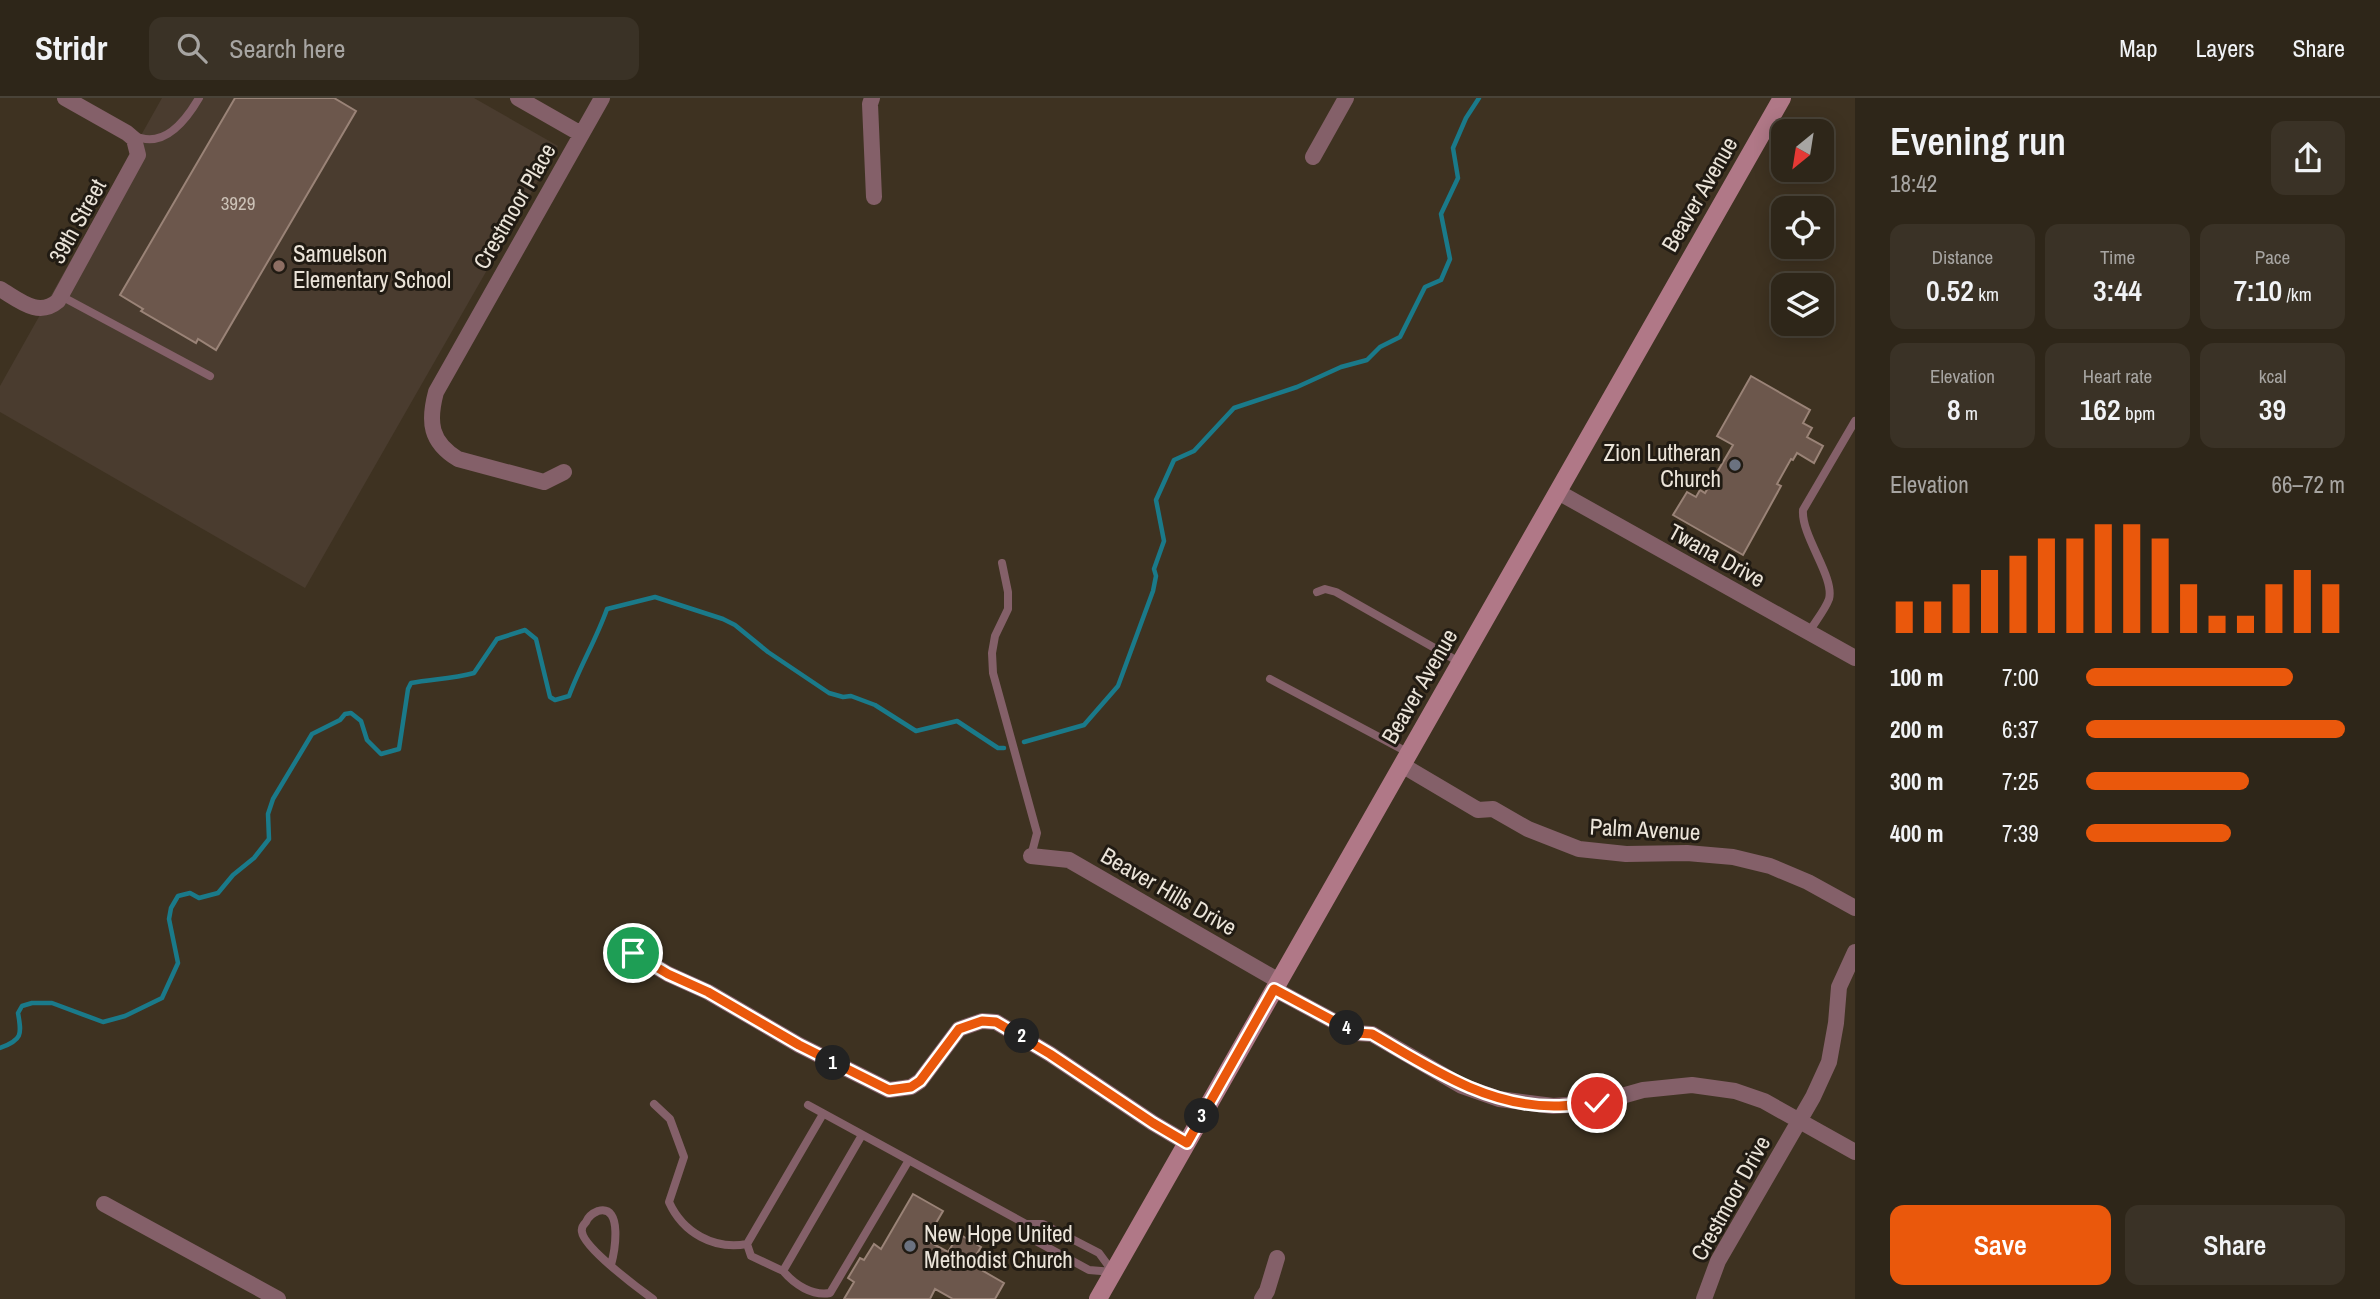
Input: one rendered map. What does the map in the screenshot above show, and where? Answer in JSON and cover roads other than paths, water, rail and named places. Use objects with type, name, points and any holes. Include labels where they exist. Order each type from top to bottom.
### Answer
[{"type":"main road","name":"Beaver Avenue","points":[[1098,1299],[1782,98]]},
{"type":"street","points":[[65,98],[127,133]]},
{"type":"street","points":[[518,98],[582,134]]},
{"type":"street","name":"Crestmoor Place","points":[[564,472],[544,482],[458,460],[449,454],[436,438],[430,412],[436,392],[602,98]]},
{"type":"street","points":[[872,98],[870,104],[874,197]]},
{"type":"street","points":[[1313,157],[1346,98]]},
{"type":"street","name":"39th Street","points":[[0,289],[27,304],[43,309],[51,306],[61,296],[135,164],[137,146],[127,133]]},
{"type":"street","name":"Twana Drive","points":[[1558,492],[1855,658]]},
{"type":"street","name":"Palm Avenue","points":[[1405,759],[1478,810],[1493,809],[1528,829],[1579,849],[1626,854],[1687,853],[1733,857],[1770,866],[1808,882],[1855,908]]},
{"type":"street","name":"Beaver Hills Drive","points":[[1031,856],[1069,860],[1356,1033],[1372,1034],[1462,1086],[1499,1099],[1553,1106],[1597,1103],[1643,1090],[1692,1085],[1735,1091],[1764,1101],[1855,1152]]},
{"type":"street","name":"Crestmoor Drive","points":[[1704,1299],[1718,1261],[1829,1062],[1839,987],[1855,952]]},
{"type":"street","points":[[633,953],[668,974],[708,992],[799,1045],[889,1090],[911,1087],[920,1081],[959,1029],[982,1021],[996,1022],[1187,1143]]},
{"type":"street","points":[[104,1204],[278,1299]]},
{"type":"street","points":[[1262,1299],[1277,1258]]},
{"type":"lane","points":[[127,133],[144,141],[160,138],[177,128],[199,98]]},
{"type":"lane","points":[[61,296],[211,376]]},
{"type":"lane","points":[[1809,632],[1829,597],[1828,584],[1804,524],[1803,510],[1855,421]]},
{"type":"lane","points":[[1002,563],[1008,592],[1008,610],[996,636],[992,653],[993,673],[1037,833],[1031,856]]},
{"type":"lane","points":[[1317,592],[1325,589],[1336,592],[1461,663]]},
{"type":"lane","points":[[1270,679],[1405,759]]},
{"type":"lane","points":[[654,1104],[670,1119],[684,1157],[669,1202],[675,1215],[690,1230],[719,1245],[732,1247],[747,1244],[824,1114]]},
{"type":"lane","points":[[808,1105],[1026,1224],[1043,1224],[1098,1253],[1113,1272]]},
{"type":"lane","points":[[783,1271],[862,1135]]},
{"type":"lane","points":[[747,1244],[751,1256],[783,1271],[790,1279],[811,1292],[822,1295],[830,1293],[909,1160]]},
{"type":"lane","points":[[611,1265],[617,1236],[614,1224],[611,1215],[596,1211],[587,1218],[582,1232],[588,1243],[625,1279],[653,1299]]},
{"type":"lane","points":[[1026,1224],[1034,1240],[1089,1270],[1113,1272]]},
{"type":"waterway","points":[[1024,742],[1084,725],[1118,686],[1153,591],[1156,576],[1154,569],[1164,541],[1156,500],[1174,460],[1194,451],[1234,408],[1297,387],[1341,367],[1367,360],[1380,347],[1400,337],[1425,287],[1441,280],[1450,259],[1441,214],[1458,178],[1453,148],[1466,118],[1479,98]]},
{"type":"waterway","points":[[0,1048],[19,1036],[18,1013],[22,1006],[52,1003],[103,1022],[125,1016],[162,998],[178,963],[169,919],[171,908],[178,896],[190,893],[199,898],[218,893],[233,875],[254,858],[269,839],[268,814],[273,799],[312,734],[351,713],[361,721],[367,740],[381,754],[399,749],[411,683],[474,673],[497,639],[525,630],[536,639],[550,697],[555,700],[569,696],[607,609],[655,597],[735,625],[768,652],[829,693],[851,696],[875,705],[916,731],[957,721],[998,748],[1004,748]]},
{"type":"place","name":"Samuelson Elementary School","points":[[279,266]]},
{"type":"place","name":"Zion Lutheran Church","points":[[1735,465]]},
{"type":"place","name":"New Hope United Methodist Church","points":[[910,1246]]}]
